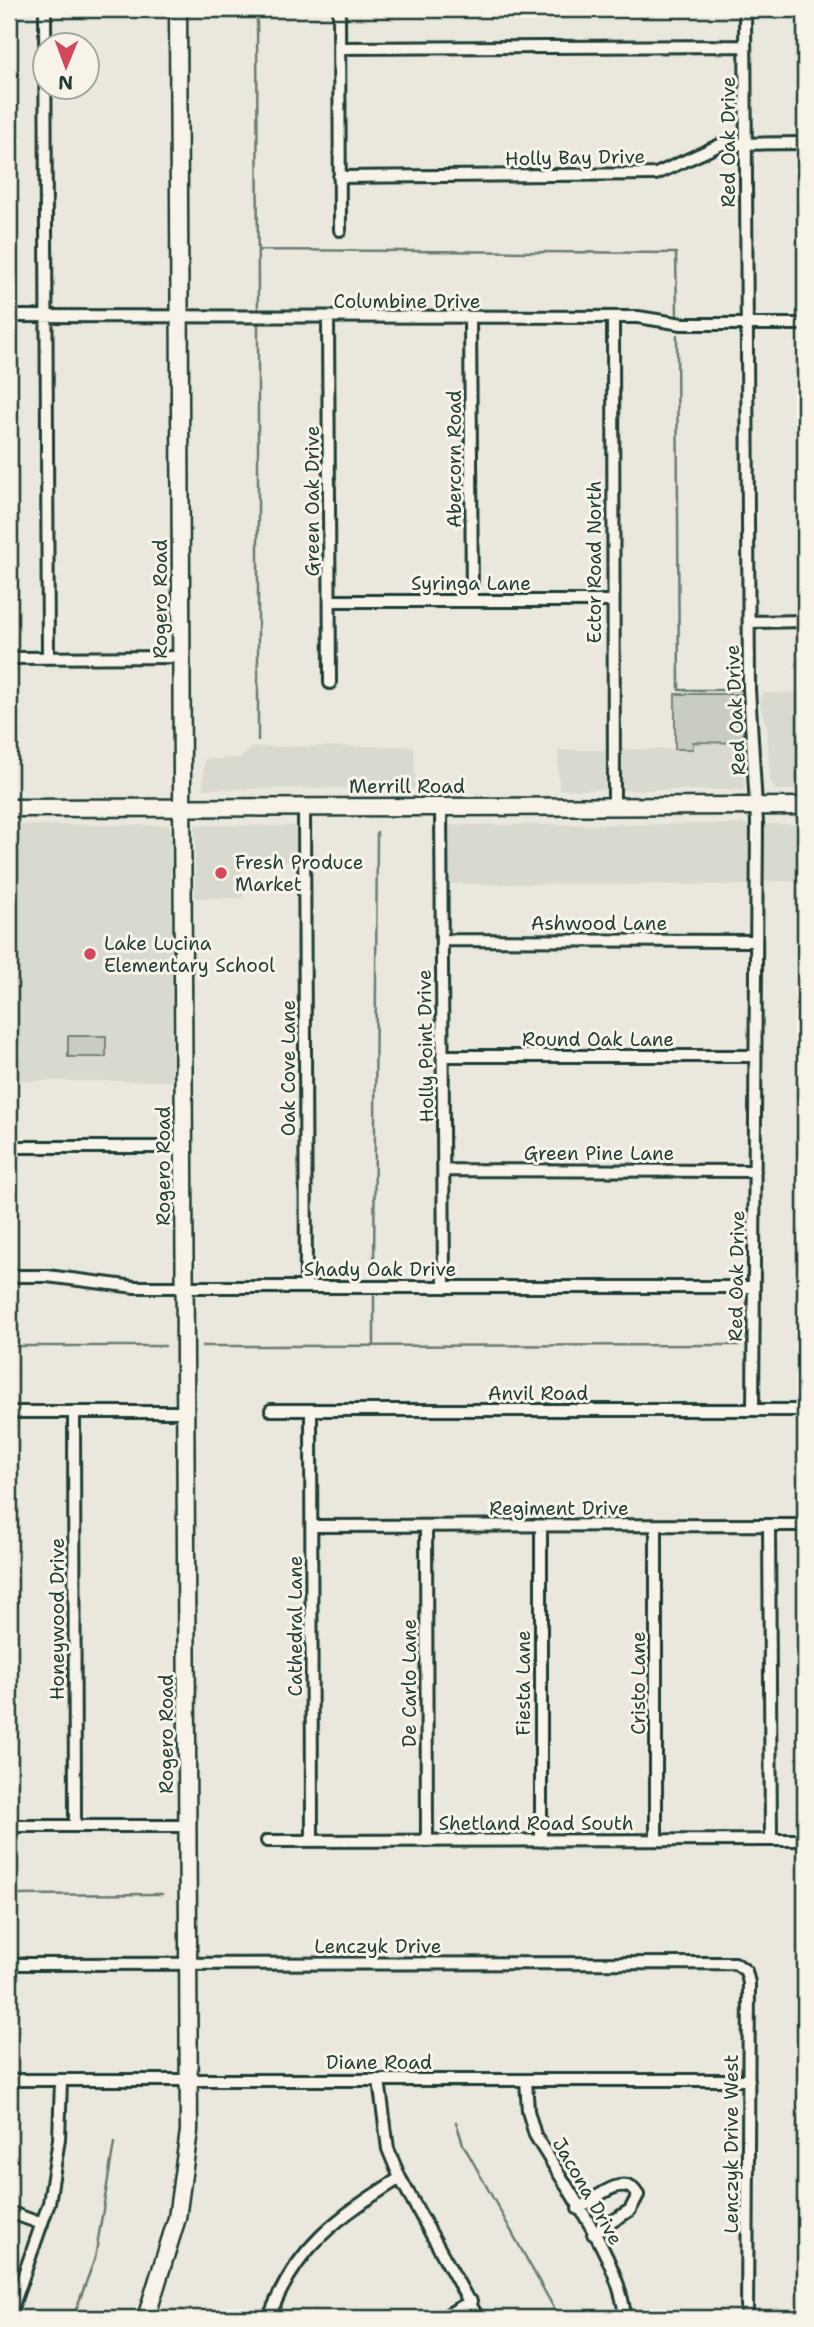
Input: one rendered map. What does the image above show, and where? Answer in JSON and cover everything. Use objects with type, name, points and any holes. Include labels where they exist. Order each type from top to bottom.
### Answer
[{"type":"main road","name":"Rogero Road","points":[[146,2318],[177,2218],[189,2131],[190,2080],[178,9]]},
{"type":"main road","name":"Merrill Road","points":[[9,808],[805,807]]},
{"type":"street","points":[[45,9],[48,658]]},
{"type":"street","points":[[339,9],[340,230]]},
{"type":"street","name":"Red Oak Drive","points":[[745,9],[749,689],[757,806],[752,1410]]},
{"type":"street","points":[[339,48],[746,46]]},
{"type":"street","name":"Holly Bay Drive","points":[[340,177],[656,174],[722,144],[805,143]]},
{"type":"street","name":"Columbine Drive","points":[[9,316],[180,315],[328,319],[638,317],[682,324],[805,324]]},
{"type":"street","name":"Ector Road North","points":[[613,317],[614,808]]},
{"type":"street","name":"Abercorn Road","points":[[470,318],[472,600]]},
{"type":"street","name":"Green Oak Drive","points":[[328,319],[330,683]]},
{"type":"street","name":"Syringa Lane","points":[[330,601],[612,601]]},
{"type":"street","points":[[749,622],[805,621]]},
{"type":"street","points":[[9,658],[181,657]]},
{"type":"street","name":"Oak Cove Lane","points":[[304,807],[306,1287]]},
{"type":"street","name":"Holly Point Drive","points":[[441,807],[444,1286]]},
{"type":"street","name":"Ashwood Lane","points":[[442,940],[756,941]]},
{"type":"street","name":"Round Oak Lane","points":[[442,1056],[755,1056]]},
{"type":"street","points":[[9,1147],[184,1147]]},
{"type":"street","name":"Green Pine Lane","points":[[444,1170],[755,1171]]},
{"type":"street","name":"Shady Oak Drive","points":[[9,1276],[47,1276],[99,1285],[185,1287],[753,1287]]},
{"type":"street","name":"Anvil Road","points":[[271,1410],[805,1410]]},
{"type":"street","name":"Cathedral Lane","points":[[311,1411],[312,1841]]},
{"type":"street","points":[[9,1412],[185,1412]]},
{"type":"street","name":"Honeywood Drive","points":[[74,1412],[75,1826]]},
{"type":"street","points":[[769,1525],[771,1840]]},
{"type":"street","name":"Regiment Drive","points":[[312,1526],[805,1525]]},
{"type":"street","name":"De Carlo Lane","points":[[426,1526],[427,1841]]},
{"type":"street","name":"Fiesta Lane","points":[[541,1526],[541,1841]]},
{"type":"street","name":"Cristo Lane","points":[[656,1526],[656,1840]]},
{"type":"street","points":[[9,1826],[188,1826]]},
{"type":"street","name":"Shetland Road South","points":[[267,1841],[805,1840]]},
{"type":"street","name":"Lenczyk Drive","points":[[9,1964],[735,1963],[746,1971]]},
{"type":"street","name":"Lenczyk Drive West","points":[[746,1971],[749,1983],[747,2318]]},
{"type":"street","name":"Diane Road","points":[[9,2080],[749,2080]]},
{"type":"street","points":[[379,2080],[388,2149],[400,2178],[471,2301],[478,2318]]},
{"type":"street","name":"Jacona Drive","points":[[526,2080],[528,2111],[535,2135],[614,2272],[624,2303],[625,2318]]},
{"type":"street","points":[[9,2317],[42,2224],[58,2150],[61,2081]]},
{"type":"street","points":[[269,2318],[292,2268],[318,2236],[348,2211],[400,2178]]},
{"type":"street","points":[[578,2209],[616,2186],[625,2184],[633,2187],[638,2195],[630,2210],[593,2234]]},
{"type":"street","points":[[9,2212],[42,2224]]},
{"type":"street","points":[[442,2318],[471,2301]]},
{"type":"shaded area","points":[[805,692],[805,790],[776,790],[770,781],[767,727],[760,706],[761,693]]},
{"type":"shaded area","points":[[675,694],[740,694],[744,743],[693,742],[693,749],[675,749]]},
{"type":"shaded area","points":[[693,742],[744,743],[744,790],[622,790],[621,749],[692,749]]},
{"type":"shaded area","points":[[414,746],[415,788],[203,789],[204,759],[241,758],[253,747]]},
{"type":"shaded area","points":[[558,750],[605,750],[605,789],[559,790]]},
{"type":"shaded area","points":[[805,824],[805,882],[767,881],[747,885],[449,884],[448,825]]},
{"type":"shaded area","name":"Lake Lucina Elementary School","points":[[9,825],[171,827],[172,1081],[9,1081]]},
{"type":"shaded area","points":[[195,825],[297,826],[298,862],[242,861],[243,898],[195,898]]},
{"type":"shaded area","points":[[68,1036],[106,1036],[106,1057],[68,1057]]},
{"type":"waterway","points":[[257,9],[258,308]]},
{"type":"waterway","points":[[258,250],[676,253],[677,316]]},
{"type":"waterway","points":[[258,323],[258,740]]},
{"type":"waterway","points":[[677,335],[679,690],[740,690]]},
{"type":"waterway","points":[[374,1274],[377,832]]},
{"type":"waterway","points":[[374,1297],[374,1346]]},
{"type":"waterway","points":[[202,1346],[739,1345]]},
{"type":"waterway","points":[[9,1346],[165,1346]]},
{"type":"waterway","points":[[9,1895],[162,1894]]},
{"type":"waterway","points":[[456,2122],[463,2144],[555,2310],[556,2318]]},
{"type":"waterway","points":[[73,2318],[95,2258],[114,2143]]},
{"type":"place","name":"Fresh Produce Market","points":[[221,873]]},
{"type":"place","name":"Lake Lucina Elementary School","points":[[90,954]]}]
